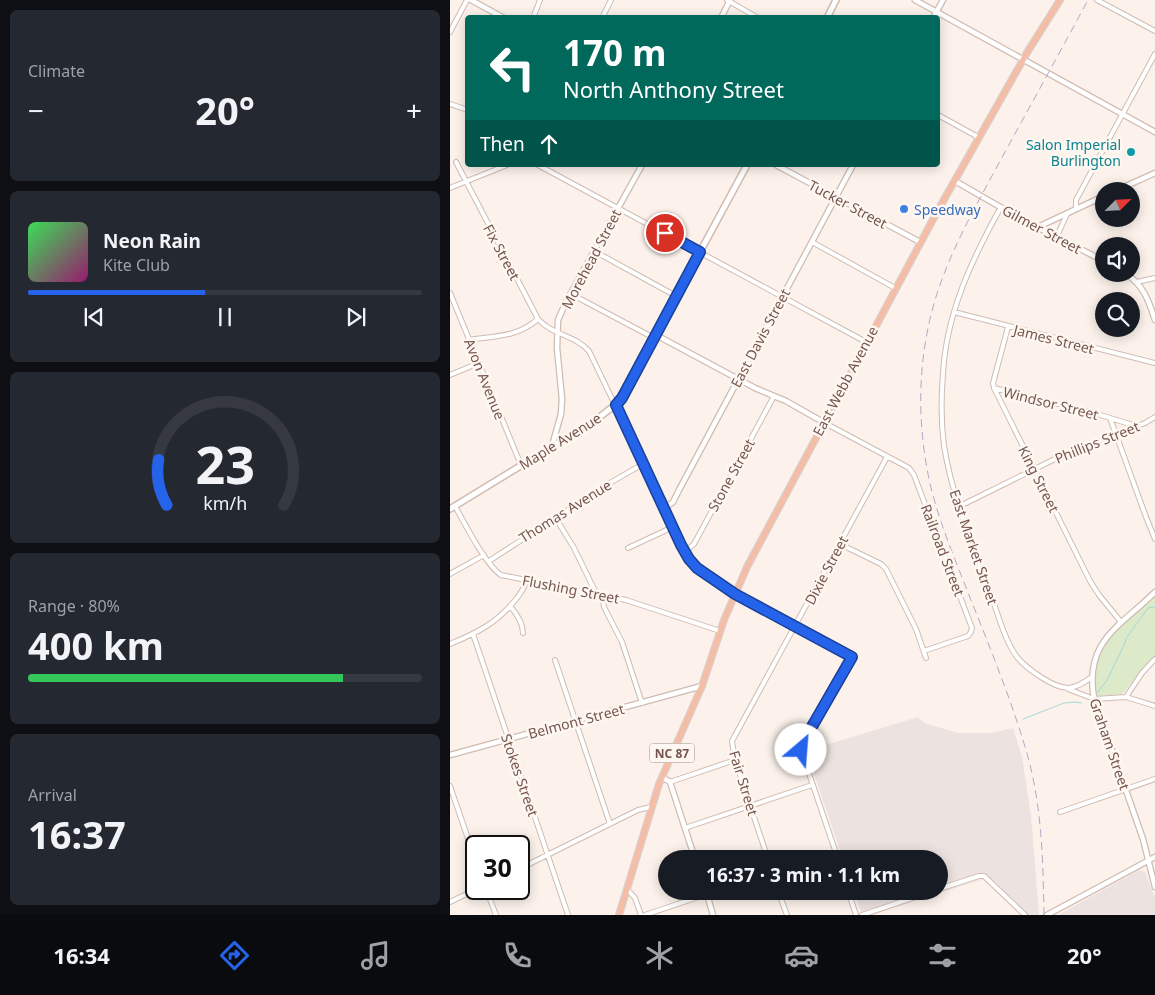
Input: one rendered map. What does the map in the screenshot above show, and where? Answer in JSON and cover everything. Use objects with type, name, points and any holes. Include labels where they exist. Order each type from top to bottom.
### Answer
[{"type":"highway","name":"East Webb Avenue","points":[[619,915],[662,777],[702,686],[720,631],[760,539],[978,137],[1060,0]]},
{"type":"main road","points":[[828,15],[836,0]]},
{"type":"main road","name":"Maple Avenue","points":[[453,508],[597,419],[616,405],[622,398],[746,167]]},
{"type":"main road","points":[[616,405],[689,559],[697,568],[735,594]]},
{"type":"street","points":[[450,32],[467,0]]},
{"type":"street","points":[[471,0],[498,15]]},
{"type":"street","points":[[534,15],[540,0]]},
{"type":"street","points":[[604,15],[611,0]]},
{"type":"street","points":[[722,15],[729,0],[753,15]]},
{"type":"street","points":[[916,0],[1155,132]]},
{"type":"street","points":[[935,15],[943,0]]},
{"type":"street","points":[[1097,0],[1155,31]]},
{"type":"street","points":[[1076,208],[1076,200],[1155,54]]},
{"type":"street","points":[[450,104],[465,109]]},
{"type":"street","points":[[940,116],[978,137]]},
{"type":"street","name":"Fix Street","points":[[456,162],[538,319],[546,327],[582,344],[589,351],[616,405]]},
{"type":"street","points":[[450,188],[501,167]]},
{"type":"street","points":[[542,167],[866,342]]},
{"type":"street","name":"Morehead Street","points":[[552,446],[561,414],[562,399],[557,348],[558,320],[641,167]]},
{"type":"street","name":"Tucker Street","points":[[780,167],[920,242]]},
{"type":"street","name":"East Davis Street","points":[[665,508],[673,502],[852,167]]},
{"type":"street","points":[[1135,182],[1155,173]]},
{"type":"street","name":"Gilmer Street","points":[[955,181],[1095,256]]},
{"type":"street","points":[[1038,227],[1095,200]]},
{"type":"street","name":"East Market Street","points":[[1001,207],[972,262],[950,327],[943,372],[942,418],[944,444],[958,507],[1016,656],[1025,666],[1041,677],[1094,699]]},
{"type":"street","points":[[1057,236],[1067,214]]},
{"type":"street","points":[[812,242],[895,288]]},
{"type":"street","points":[[594,251],[676,296]]},
{"type":"street","points":[[1140,282],[1155,278]]},
{"type":"street","points":[[1138,282],[1145,293],[1155,320]]},
{"type":"street","name":"Avon Avenue","points":[[450,293],[522,465]]},
{"type":"street","points":[[571,294],[738,380],[774,396],[887,457]]},
{"type":"street","name":"James Street","points":[[954,312],[1155,364]]},
{"type":"street","points":[[470,340],[516,333],[527,328],[538,319]]},
{"type":"street","points":[[994,388],[993,382],[1008,327]]},
{"type":"street","points":[[450,375],[479,363]]},
{"type":"street","name":"Windsor Street","points":[[994,388],[1136,426]]},
{"type":"street","name":"King Street","points":[[994,388],[1090,581],[1121,622]]},
{"type":"street","name":"Stone Street","points":[[685,552],[694,544],[774,396]]},
{"type":"street","name":"Phillips Street","points":[[958,507],[1063,455],[1155,417]]},
{"type":"street","points":[[1110,418],[1155,539]]},
{"type":"street","name":"Railroad Street","points":[[887,457],[909,468],[919,487],[972,630],[968,636],[924,650]]},
{"type":"street","name":"Dixie Street","points":[[749,709],[887,457]]},
{"type":"street","name":"Thomas Avenue","points":[[489,561],[555,517],[643,464]]},
{"type":"street","name":"Flushing Street","points":[[453,508],[494,569],[501,575],[626,600],[720,631]]},
{"type":"street","points":[[555,517],[574,548],[596,593]]},
{"type":"street","points":[[628,548],[673,527]]},
{"type":"street","points":[[840,544],[855,550],[885,568],[911,618],[926,658]]},
{"type":"street","points":[[450,574],[484,555]]},
{"type":"street","points":[[450,644],[473,634],[495,621],[524,589],[526,581]]},
{"type":"street","name":"Graham Street","points":[[1155,592],[1121,622],[1102,644],[1095,659],[1092,677],[1094,699],[1143,839],[1155,887]]},
{"type":"street","points":[[735,594],[852,657],[801,746],[801,753],[835,850]]},
{"type":"street","points":[[602,595],[604,607],[622,642],[642,703]]},
{"type":"street","points":[[510,606],[523,626],[523,633]]},
{"type":"street","name":"Stokes Street","points":[[473,634],[568,915]]},
{"type":"street","points":[[1126,697],[1142,673],[1155,659]]},
{"type":"street","points":[[555,660],[610,824]]},
{"type":"street","points":[[1067,688],[1083,683],[1092,677]]},
{"type":"street","name":"Belmont Street","points":[[450,755],[702,686]]},
{"type":"street","points":[[1094,699],[1126,697],[1155,706]]},
{"type":"street","name":"Fair Street","points":[[749,709],[733,738],[732,744],[735,760],[765,850]]},
{"type":"street","points":[[670,782],[735,760]]},
{"type":"street","points":[[662,777],[670,782],[692,850]]},
{"type":"street","points":[[1060,812],[1155,778]]},
{"type":"street","points":[[685,828],[812,785]]},
{"type":"street","points":[[450,786],[467,835]]},
{"type":"street","points":[[530,864],[638,810],[651,808]]},
{"type":"street","points":[[1047,915],[1155,858]]},
{"type":"street","points":[[948,886],[984,876],[1025,915]]},
{"type":"street","points":[[627,889],[635,898],[640,915]]},
{"type":"street","points":[[450,902],[465,895]]},
{"type":"street","points":[[490,900],[496,915]]},
{"type":"street","points":[[644,915],[686,900]]},
{"type":"street","points":[[708,900],[713,915]]},
{"type":"street","points":[[781,900],[787,915]]},
{"type":"street","points":[[851,900],[856,915]]},
{"type":"street","points":[[862,915],[906,900]]},
{"type":"shaded area","points":[[918,717],[925,723],[958,733],[992,733],[1013,728],[1022,757],[1031,815],[1039,915],[1021,915],[983,879],[948,890],[948,850],[840,850],[806,751]]},
{"type":"shaded area","points":[[1139,870],[1145,872],[1155,898],[1155,915],[1058,915]]},
{"type":"shaded area","points":[[857,900],[918,900],[872,915],[862,915]]},
{"type":"green space","points":[[1155,597],[1155,658],[1122,694],[1098,696],[1095,693],[1095,675],[1103,648],[1119,627]]},
{"type":"waterway","points":[[1098,692],[1107,680],[1127,637],[1148,608],[1155,607]]},
{"type":"waterway","points":[[1023,719],[1064,703],[1081,703]]},
{"type":"railway","points":[[1044,915],[1041,832],[1031,770],[1006,690],[935,504],[922,435],[921,377],[930,319],[950,258],[1088,0]]},
{"type":"place","name":"Salon Imperial Burlington","points":[[1131,152]]},
{"type":"place","name":"Speedway","points":[[904,209]]},
{"type":"route","points":[[665,233],[700,252],[622,398],[616,405],[681,545],[693,565],[735,594],[852,657],[802,744],[801,750]]}]
